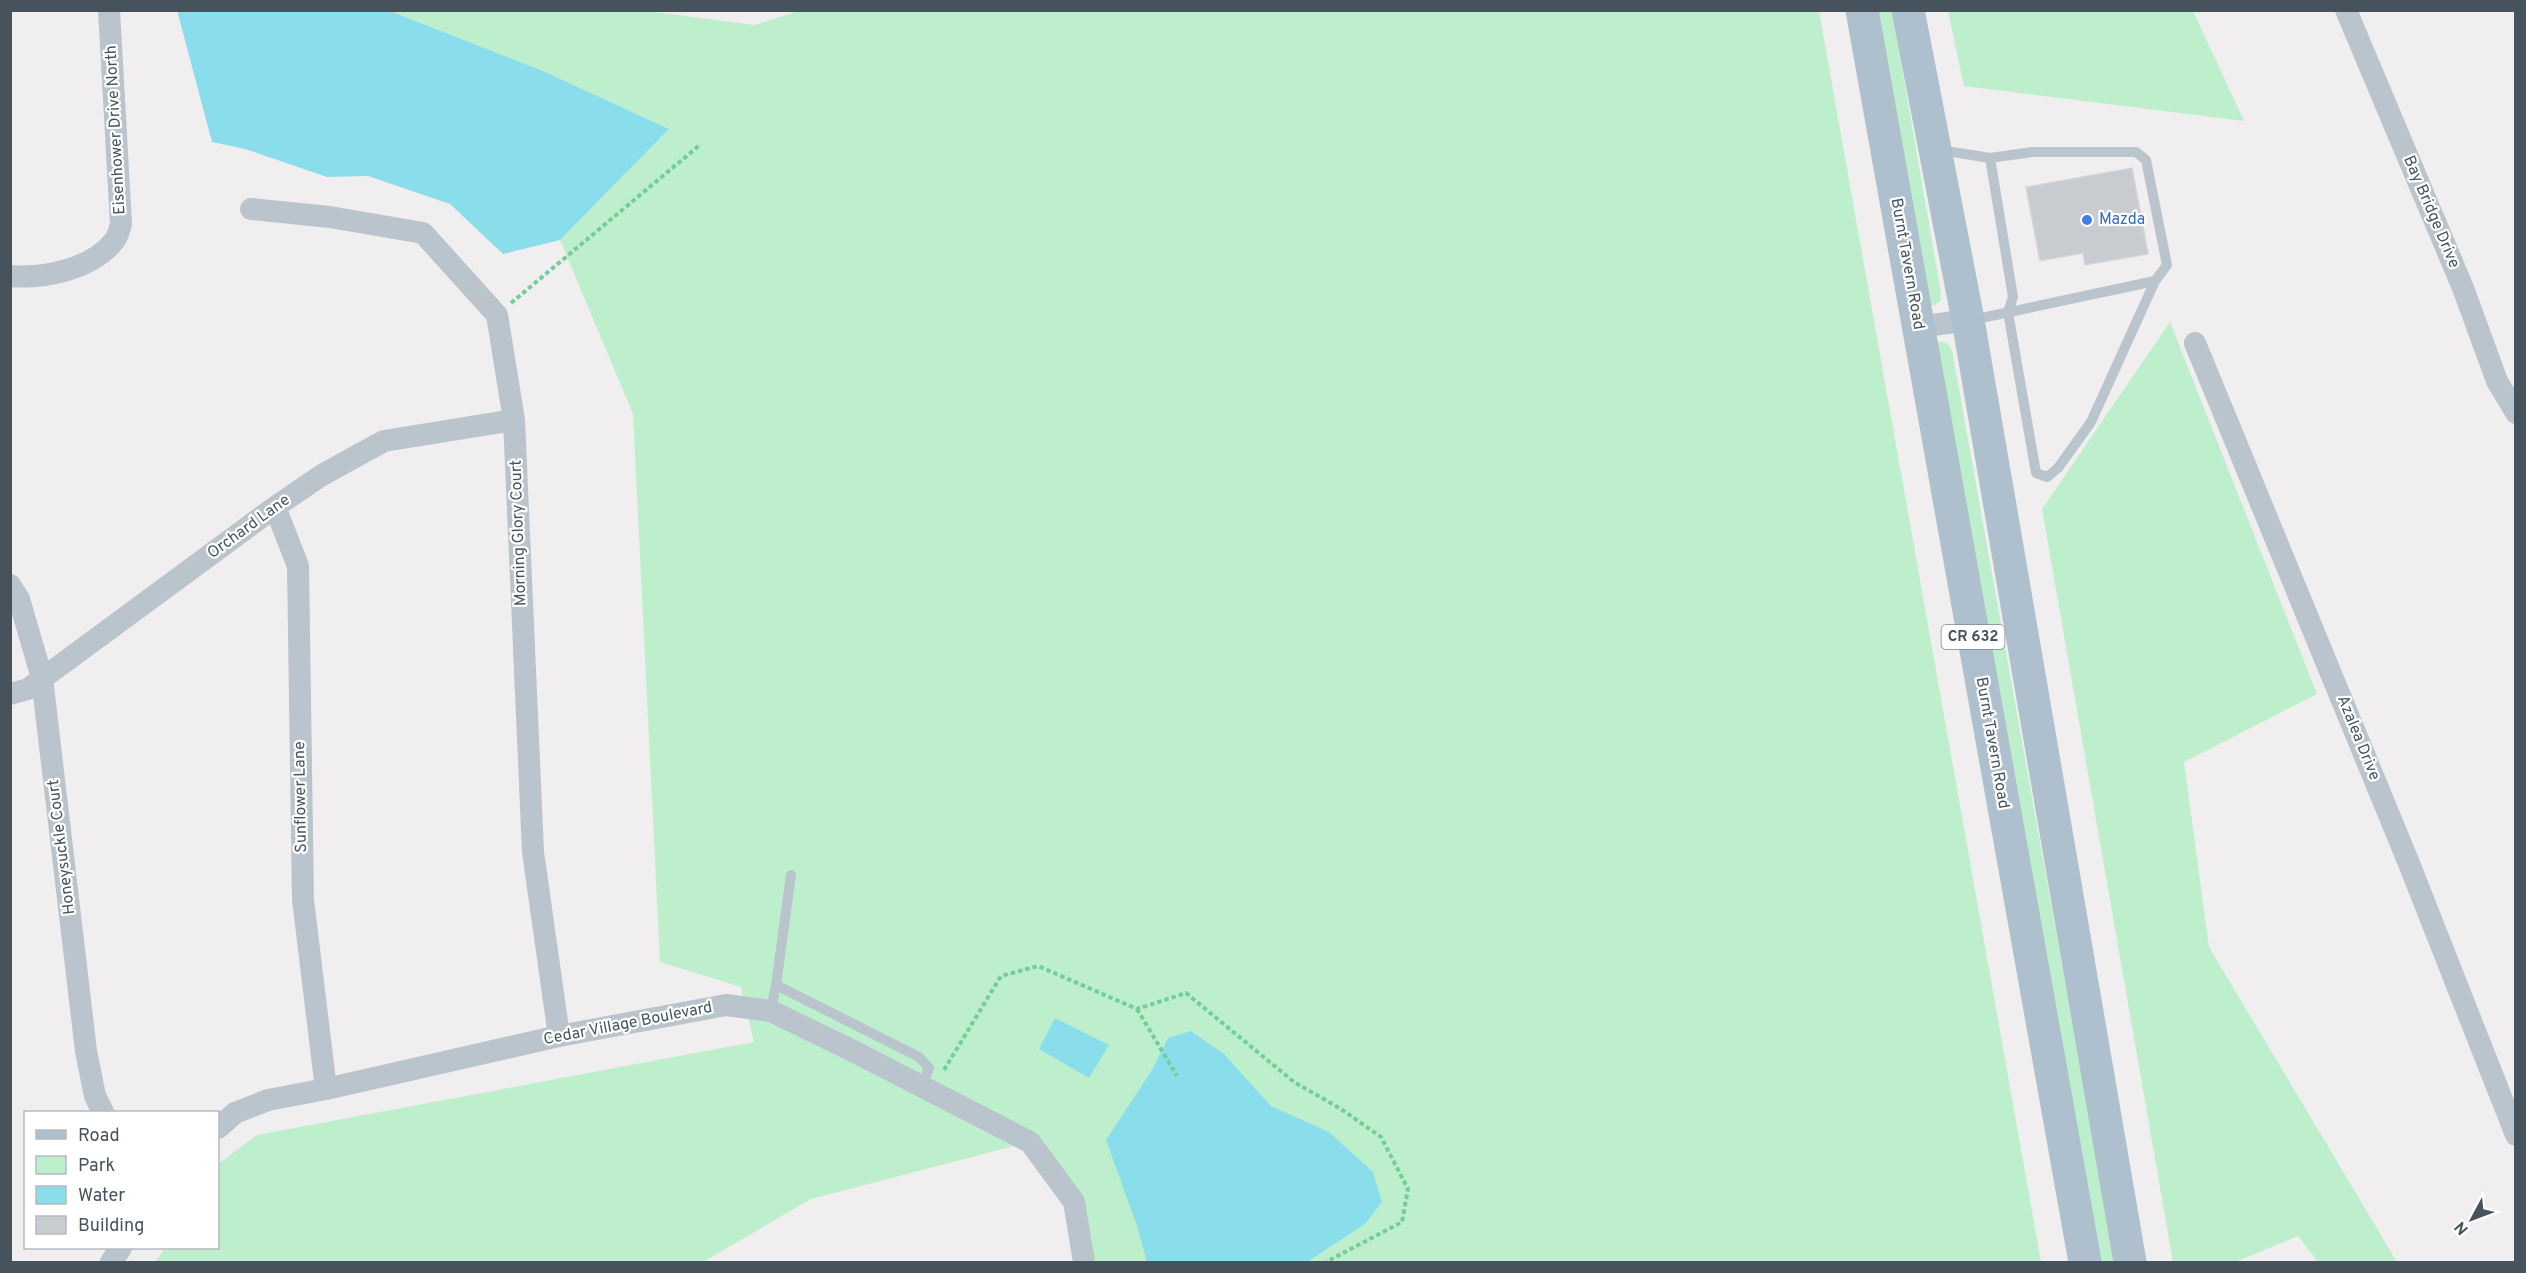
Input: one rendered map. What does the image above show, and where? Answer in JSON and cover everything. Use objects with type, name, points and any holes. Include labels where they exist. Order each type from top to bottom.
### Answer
[{"type":"main road","name":"Burnt Tavern Road","points":[[1862,10],[2085,1263]]},
{"type":"main road","name":"CR 632","points":[[1908,10],[1968,320],[2130,1263]]},
{"type":"street","name":"Eisenhower Drive North","points":[[10,276],[24,278],[64,271],[99,255],[116,240],[121,224],[109,10]]},
{"type":"street","name":"Bay Bridge Drive","points":[[2346,10],[2463,288],[2497,381],[2516,413]]},
{"type":"street","points":[[250,209],[330,217],[423,232],[497,315]]},
{"type":"street","name":"Morning Glory Court","points":[[497,315],[514,420],[533,852],[559,1036]]},
{"type":"street","points":[[1919,327],[1968,320]]},
{"type":"street","name":"Azalea Drive","points":[[2195,343],[2408,861],[2516,1135]]},
{"type":"street","name":"Orchard Lane","points":[[10,694],[28,688],[322,475],[384,441],[514,420]]},
{"type":"street","name":"Sunflower Lane","points":[[275,507],[298,566],[303,900],[326,1089]]},
{"type":"street","name":"Honeysuckle Court","points":[[10,585],[19,599],[42,678],[86,1051],[95,1096],[102,1111]]},
{"type":"street","name":"Cedar Village Boulevard","points":[[219,1127],[235,1113],[268,1100],[559,1036],[726,1005],[771,1011],[1030,1142],[1074,1202],[1084,1263]]},
{"type":"street","points":[[111,1263],[120,1249]]},
{"type":"lane","points":[[1935,149],[1990,158],[2032,152],[2136,152],[2146,160],[2167,265],[2155,281],[2091,422],[2058,468],[2048,477],[2036,473],[2008,312],[2013,297],[1990,158]]},
{"type":"lane","points":[[1968,320],[2155,281]]},
{"type":"lane","points":[[771,1011],[791,875]]},
{"type":"lane","points":[[776,985],[919,1057],[928,1068],[927,1088]]},
{"type":"path","points":[[497,315],[702,144]]},
{"type":"path","points":[[927,1088],[1001,976],[1038,966],[1137,1009],[1177,1076]]},
{"type":"path","points":[[1137,1009],[1186,993],[1294,1082],[1341,1108],[1381,1137],[1408,1189],[1402,1222],[1326,1263]]},
{"type":"green space","points":[[638,10],[755,25],[802,10],[1819,11],[2041,1262],[1084,1262],[1074,1202],[1030,1142],[811,1199],[703,1262],[155,1262],[164,1249],[219,1249],[219,1163],[257,1135],[754,1042],[741,987],[660,962],[633,414],[560,240],[669,129],[543,71],[390,11]]},
{"type":"green space","points":[[1872,11],[1892,11],[1941,293],[1941,300],[1935,305],[1931,305]]},
{"type":"green space","points":[[1948,11],[2193,11],[2244,121],[1964,86]]},
{"type":"green space","points":[[2170,322],[2317,694],[2184,762],[2209,947],[2397,1262],[2318,1262],[2298,1236],[2235,1262],[2173,1262],[2042,509]]},
{"type":"green space","points":[[1941,341],[1947,343],[1952,350],[2115,1262],[2095,1262],[1936,344]]},
{"type":"water","points":[[179,10],[390,11],[543,71],[669,129],[560,240],[503,254],[450,204],[368,176],[327,177],[245,149],[212,142],[178,14]]},
{"type":"water","points":[[1055,1018],[1109,1045],[1089,1078],[1039,1049]]},
{"type":"water","points":[[1191,1031],[1224,1054],[1271,1106],[1329,1132],[1373,1172],[1382,1202],[1365,1224],[1307,1262],[1147,1262],[1137,1226],[1106,1140],[1152,1070],[1168,1038]]},
{"type":"building","name":"Mazda","points":[[2132,168],[2148,254],[2085,265],[2083,253],[2040,261],[2026,187]]},
{"type":"place","name":"Mazda","points":[[2087,220]]}]
